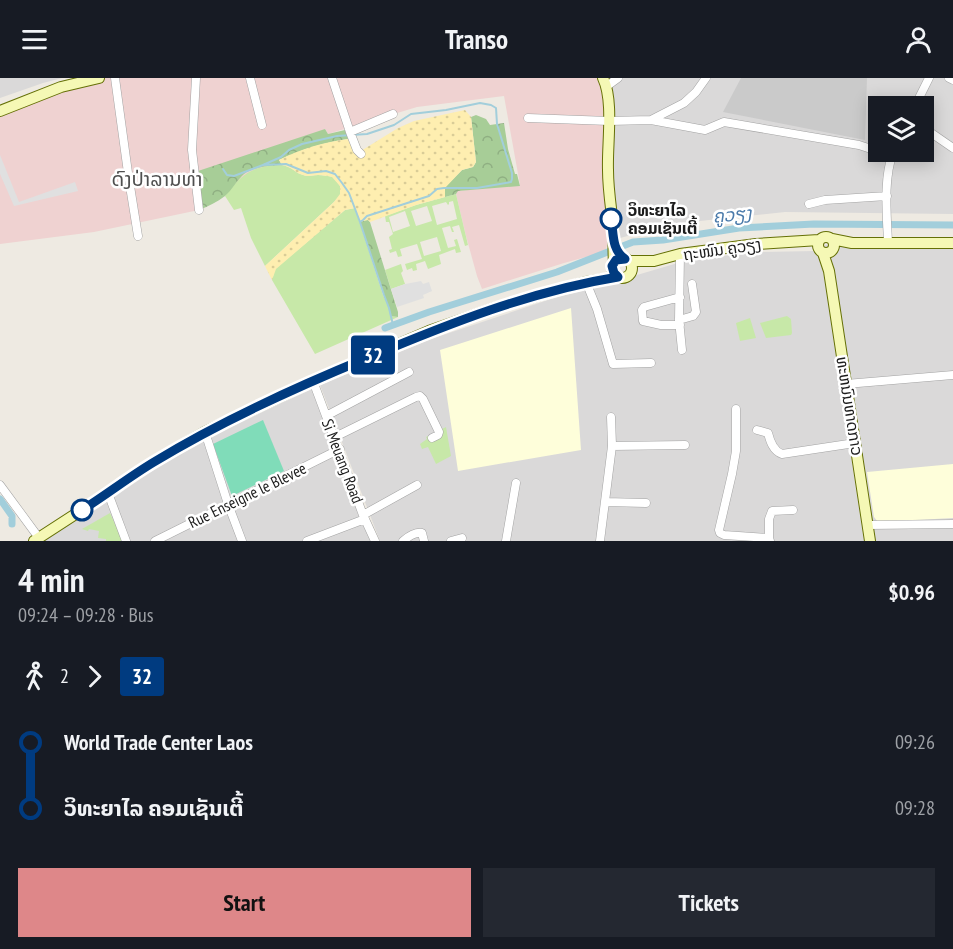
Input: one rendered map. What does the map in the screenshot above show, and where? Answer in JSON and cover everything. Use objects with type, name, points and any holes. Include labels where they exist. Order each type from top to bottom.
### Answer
[{"type":"street","points":[[0,111],[60,82],[99,78]]},
{"type":"street","points":[[115,78],[138,236]]},
{"type":"street","points":[[196,78],[192,150],[199,210]]},
{"type":"street","points":[[250,78],[262,125]]},
{"type":"street","points":[[332,78],[350,132],[361,154]]},
{"type":"street","points":[[618,78],[605,82],[609,121],[609,201],[613,240],[619,260],[631,269],[623,276],[614,273],[619,260]]},
{"type":"street","points":[[651,120],[684,103],[706,78]]},
{"type":"street","points":[[920,96],[929,78]]},
{"type":"street","points":[[350,132],[393,114]]},
{"type":"street","points":[[528,118],[651,120],[705,130],[724,122],[868,147]]},
{"type":"street","points":[[934,135],[953,148]]},
{"type":"street","points":[[888,240],[887,195],[891,162]]},
{"type":"street","points":[[809,204],[825,200],[887,195]]},
{"type":"street","name":"ຖະໜົນ ຄູວຽງ","points":[[36,539],[108,494],[152,463],[205,432],[313,381],[429,331],[495,308],[586,282],[623,276],[654,261],[756,244],[792,242],[827,247],[888,240],[953,243]]},
{"type":"street","name":"ທະຫນົນທາດກາວ","points":[[827,247],[870,541]]},
{"type":"street","points":[[680,255],[682,350]]},
{"type":"street","name":"ຖະໜົນ ຄູວຽງ","points":[[586,282],[619,260],[654,261]]},
{"type":"street","points":[[586,282],[597,309],[613,364],[651,363]]},
{"type":"street","points":[[680,297],[644,307],[643,321],[661,325],[680,322],[693,316],[696,312],[692,284]]},
{"type":"street","points":[[326,416],[409,372]]},
{"type":"street","points":[[846,384],[953,375]]},
{"type":"street","name":"Si Meuang Road","points":[[313,381],[375,541]]},
{"type":"street","points":[[335,437],[420,396],[439,432],[432,438]]},
{"type":"street","points":[[736,409],[736,451],[720,533],[770,539],[769,519],[772,511],[793,510]]},
{"type":"street","points":[[600,541],[612,446],[611,417]]},
{"type":"street","points":[[757,430],[768,433],[777,452],[782,454],[855,443]]},
{"type":"street","points":[[205,432],[242,541]]},
{"type":"street","points":[[612,446],[685,445]]},
{"type":"street","name":"Rue Enseigne le Blevee","points":[[155,541],[339,449]]},
{"type":"street","points":[[506,541],[516,483]]},
{"type":"street","points":[[0,485],[36,539]]},
{"type":"street","points":[[307,541],[364,517],[417,485]]},
{"type":"street","points":[[108,494],[126,541]]},
{"type":"street","points":[[605,502],[646,502]]},
{"type":"street","points":[[868,525],[953,524]]},
{"type":"street","points":[[403,541],[418,532],[422,533],[424,541]]},
{"type":"street","points":[[451,541],[462,538]]},
{"type":"shaded area","points":[[0,78],[62,78],[0,98]]},
{"type":"shaded area","points":[[91,78],[603,78],[609,201],[606,249],[482,289],[456,194],[457,191],[520,185],[504,96],[417,107],[328,134],[325,129],[199,210],[94,232],[0,244],[0,110]]},
{"type":"shaded area","points":[[603,78],[953,78],[953,214],[785,212],[671,224],[613,240]]},
{"type":"shaded area","points":[[741,78],[867,78],[865,140],[723,112]]},
{"type":"shaded area","points":[[0,155],[19,202],[75,182],[78,191],[14,206],[0,174]]},
{"type":"shaded area","points":[[953,243],[953,541],[870,541],[825,245]]},
{"type":"shaded area","points":[[815,251],[821,256],[864,541],[380,541],[320,385],[431,339],[557,297],[688,260],[758,252]]},
{"type":"shaded area","points":[[421,281],[423,284],[429,282],[432,291],[423,295],[424,298],[397,307],[391,289]]},
{"type":"shaded area","points":[[571,308],[581,450],[458,471],[440,350]]},
{"type":"shaded area","points":[[313,381],[374,541],[34,541],[152,463]]},
{"type":"shaded area","points":[[953,464],[953,518],[878,522],[874,517],[867,472]]},
{"type":"green space","points":[[476,115],[486,119],[490,125],[504,123],[508,149],[520,186],[458,191],[456,194],[445,197],[444,188],[462,170],[473,167],[476,162],[471,117]]},
{"type":"green space","points":[[325,129],[328,134],[345,130],[348,139],[296,153],[279,160],[282,165],[248,171],[225,196],[199,210],[195,172]]},
{"type":"green space","points":[[282,165],[305,176],[333,177],[340,186],[341,194],[265,266],[251,238],[241,208],[234,210],[225,196],[237,181],[249,172],[263,167]]},
{"type":"green space","points":[[456,194],[468,245],[465,246],[459,225],[452,227],[454,232],[450,226],[442,228],[448,248],[456,246],[454,240],[457,239],[461,252],[456,253],[455,249],[439,255],[441,264],[428,269],[425,261],[416,264],[417,270],[413,271],[412,268],[407,270],[405,264],[422,259],[417,244],[400,249],[402,256],[398,257],[396,251],[390,253],[389,250],[392,249],[389,237],[393,234],[385,216]],"holes":[[[453,201],[457,219],[437,225],[432,206],[446,202],[448,205]],[[427,206],[432,221],[416,226],[411,211]],[[405,211],[410,226],[393,232],[389,217]],[[437,237],[441,251],[424,256],[420,242]]]},
{"type":"green space","points":[[355,208],[390,316],[398,317],[315,354],[272,280],[275,269],[345,210]]},
{"type":"green space","points":[[363,220],[370,222],[398,317],[390,316],[360,222]]},
{"type":"green space","points":[[401,264],[405,284],[391,289],[385,270]]},
{"type":"green space","points":[[787,316],[791,319],[791,335],[766,338],[760,323]]},
{"type":"green space","points":[[750,318],[756,338],[740,341],[736,323]]},
{"type":"green space","points":[[263,420],[284,471],[232,496],[213,444]]},
{"type":"green space","points":[[446,427],[451,456],[436,464],[428,447],[422,449],[420,444],[427,439],[426,437]]},
{"type":"green space","points":[[110,513],[123,541],[106,541],[106,539],[98,538],[99,531],[82,529]]},
{"type":"sand","points":[[465,110],[471,117],[476,162],[473,167],[462,170],[445,188],[445,197],[370,222],[368,220],[360,222],[355,208],[345,210],[276,269],[272,280],[265,266],[340,194],[340,186],[332,177],[303,175],[282,165],[279,160],[312,146],[348,139],[356,154],[398,128],[414,121]]},
{"type":"waterway","points":[[223,169],[227,175],[234,176],[263,165],[286,164],[308,173],[326,171],[335,174],[349,193],[360,222],[367,216],[429,196],[437,189],[477,188],[511,182],[512,179],[497,124],[496,108],[480,103],[411,114],[394,125],[367,134],[337,136],[302,144],[263,165]]},
{"type":"waterway","points":[[360,222],[393,325]]},
{"type":"waterway","name":"ຄູວຽງ","points":[[385,328],[557,272],[633,242],[663,240],[739,228],[814,224],[953,225]]},
{"type":"waterway","points":[[0,499],[12,516],[12,524]]},
{"type":"bus line","name":"32","points":[[82,510],[152,463],[205,432],[320,378],[429,331],[495,308],[565,287],[618,277],[612,266],[616,260],[625,259],[616,249],[611,219]]},
{"type":"place","name":"ວິທະຍາໄລ ຄອມເຊັນເຕີ້","points":[[611,219]]},
{"type":"district","name":"ດົງປ່າລານທ່າ","points":[[157,179]]}]
